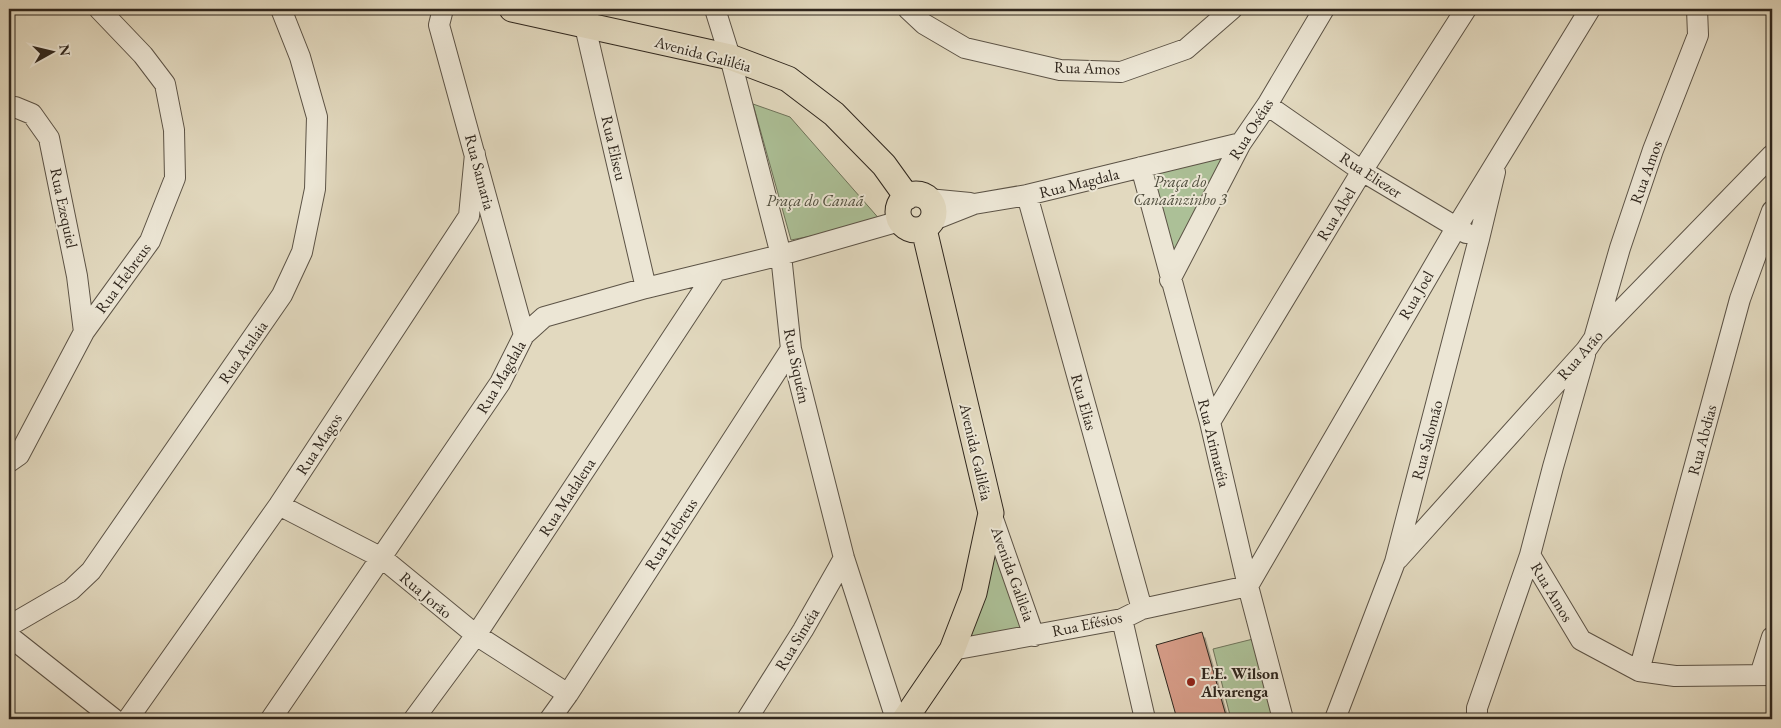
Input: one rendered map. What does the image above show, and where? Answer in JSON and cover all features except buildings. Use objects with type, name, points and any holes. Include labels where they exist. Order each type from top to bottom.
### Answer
[{"type":"main road","name":"Avenida Galiléia","points":[[512,9],[583,17],[730,57],[788,79],[834,114],[884,165],[923,212],[991,513],[974,593],[952,650],[905,719]]},
{"type":"main road","points":[[900,221],[910,230],[923,212]]},
{"type":"street","name":"Rua Hebreus","points":[[9,462],[19,455],[84,332],[150,241],[175,178],[174,130],[165,84],[143,55],[99,9]]},
{"type":"street","name":"Rua Atalaia","points":[[9,626],[71,590],[91,571],[282,295],[302,252],[315,189],[317,117],[300,57],[281,9]]},
{"type":"street","name":"Rua Samaria","points":[[443,9],[439,25],[524,336]]},
{"type":"street","name":"Rua Siquém","points":[[715,9],[730,57],[781,256],[791,349],[844,558],[896,719]]},
{"type":"street","name":"Rua Amos","points":[[908,9],[924,24],[964,48],[1060,70],[1121,72],[1186,49],[1232,9]]},
{"type":"street","name":"Rua Oséias","points":[[1170,280],[1240,143],[1267,105],[1324,9]]},
{"type":"street","name":"Rua Abel","points":[[1210,422],[1362,171],[1466,9]]},
{"type":"street","name":"Rua Joel","points":[[1248,586],[1456,228],[1590,9]]},
{"type":"street","name":"Rua Amos","points":[[1698,9],[1698,35],[1653,150],[1623,239],[1553,467],[1530,556],[1581,640],[1639,671],[1674,676],[1766,675]]},
{"type":"street","name":"Rua Eliseu","points":[[583,17],[646,288]]},
{"type":"street","name":"Rua Eliezer","points":[[1267,105],[1362,171],[1456,228],[1479,239]]},
{"type":"street","name":"Rua Ezequiel","points":[[9,107],[15,107],[32,114],[49,138],[77,276],[84,332]]},
{"type":"street","name":"Rua Magdala","points":[[923,212],[1027,195],[1240,143]]},
{"type":"street","name":"Rua Magos","points":[[128,719],[279,505],[469,216],[475,154]]},
{"type":"street","name":"Rua Salomão","points":[[1335,719],[1395,562],[1500,154]]},
{"type":"street","name":"Rua Arão","points":[[1395,562],[1590,343],[1772,155]]},
{"type":"street","name":"Rua Arimatéia","points":[[1141,168],[1210,422],[1248,586],[1283,719]]},
{"type":"street","name":"Rua Elias","points":[[1027,195],[1142,609]]},
{"type":"street","name":"Rua Abdias","points":[[1639,671],[1740,299],[1772,212]]},
{"type":"street","name":"Rua Magdala","points":[[271,719],[500,383],[524,336],[544,317],[646,288],[781,256],[900,221]]},
{"type":"street","name":"Rua Madalena","points":[[414,719],[476,635],[716,271]]},
{"type":"street","name":"Rua Hebreus","points":[[550,719],[791,349]]},
{"type":"street","name":"Rua Jorão","points":[[279,505],[382,558],[476,635],[568,694]]},
{"type":"street","name":"Avenida Galileia","points":[[991,513],[1034,636]]},
{"type":"street","points":[[1477,719],[1477,708],[1530,556]]},
{"type":"street","name":"Rua Siméia","points":[[747,719],[804,630],[844,558]]},
{"type":"street","name":"Rua Efésios","points":[[952,650],[1122,619],[1142,609],[1248,586]]},
{"type":"street","points":[[1122,619],[1145,719]]},
{"type":"street","points":[[9,636],[114,719]]},
{"type":"street","points":[[1766,675],[1772,637]]},
{"type":"green space","name":"Praça do Canaã","points":[[753,104],[790,117],[882,222],[791,240]]},
{"type":"green space","name":"Praça do Canaãnzinho 3","points":[[1232,150],[1172,268],[1146,170]]},
{"type":"green space","points":[[994,532],[1025,635],[961,645],[978,617],[987,591],[992,564]]},
{"type":"green space","points":[[1253,639],[1272,713],[1247,719],[1231,719],[1213,649]]},
{"type":"place","name":"E.E. Wilson Alvarenga","points":[[1191,682]]}]
